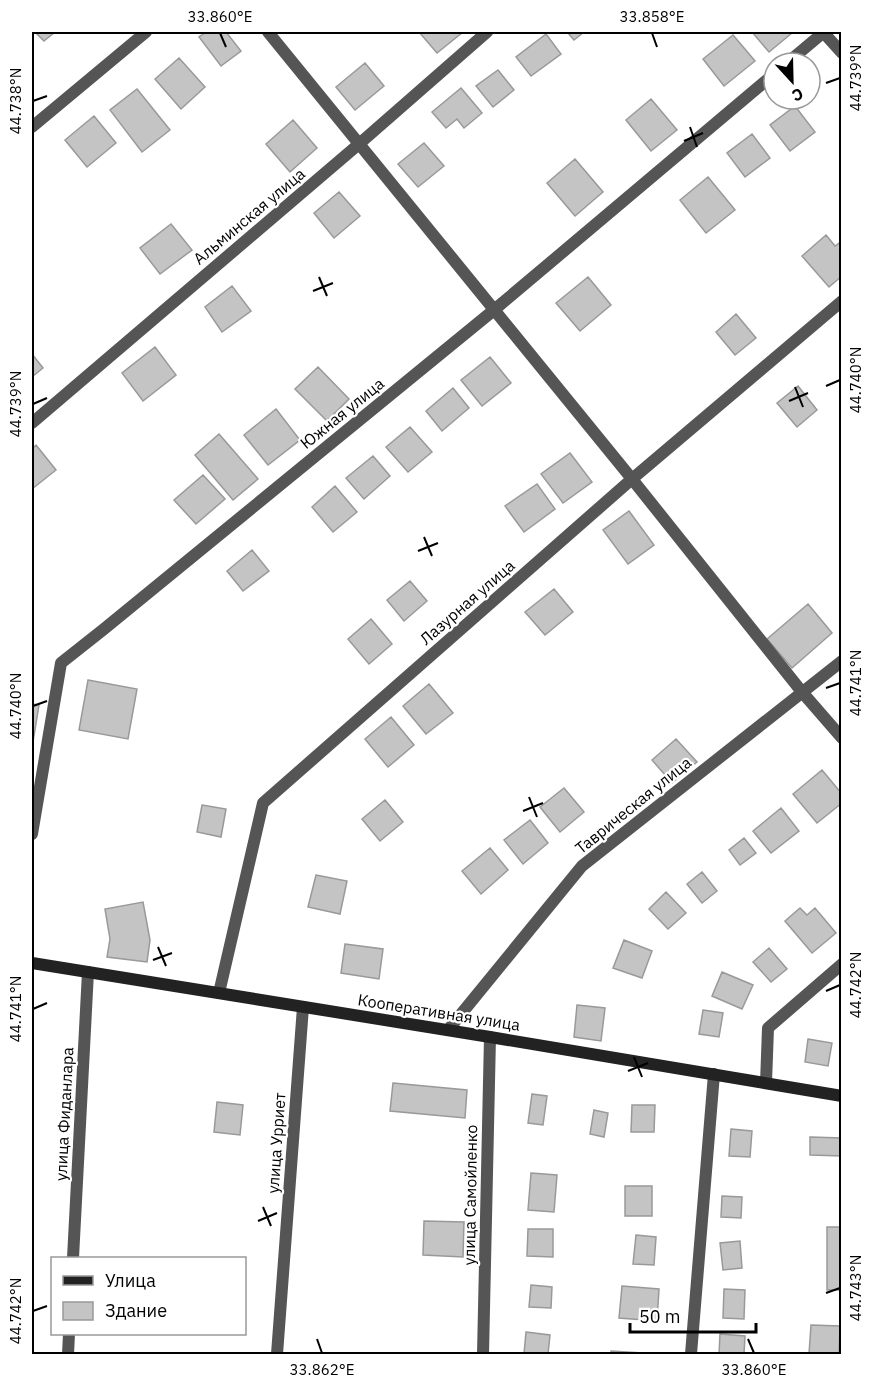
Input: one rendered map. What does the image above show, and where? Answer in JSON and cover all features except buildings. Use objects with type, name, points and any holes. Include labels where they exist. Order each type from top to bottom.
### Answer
[{"type":"street","points":[[32,127],[146,32]]},
{"type":"street","points":[[268,32],[633,479],[802,692],[842,738]]},
{"type":"street","name":"Альминская улица","points":[[32,423],[359,144],[486,32]]},
{"type":"street","points":[[801,51],[824,32],[842,53]]},
{"type":"street","name":"Южная улица","points":[[32,834],[61,663],[494,310],[762,84]]},
{"type":"street","name":"Лазурная улица","points":[[219,993],[263,803],[633,479],[842,301]]},
{"type":"street","name":"Таврическая улица","points":[[448,1030],[582,866],[842,661]]},
{"type":"street","name":"Кооперативная улица","points":[[32,963],[842,1095]]},
{"type":"street","points":[[766,1083],[768,1028],[842,964]]},
{"type":"street","name":"улица Фиданлара","points":[[73,1257],[88,972]]},
{"type":"street","name":"улица Урриет","points":[[277,1354],[303,1006]]},
{"type":"street","name":"улица Самойленко","points":[[483,1354],[490,1037]]},
{"type":"street","points":[[691,1354],[714,1074]]},
{"type":"street","points":[[68,1354],[69,1335]]}]
